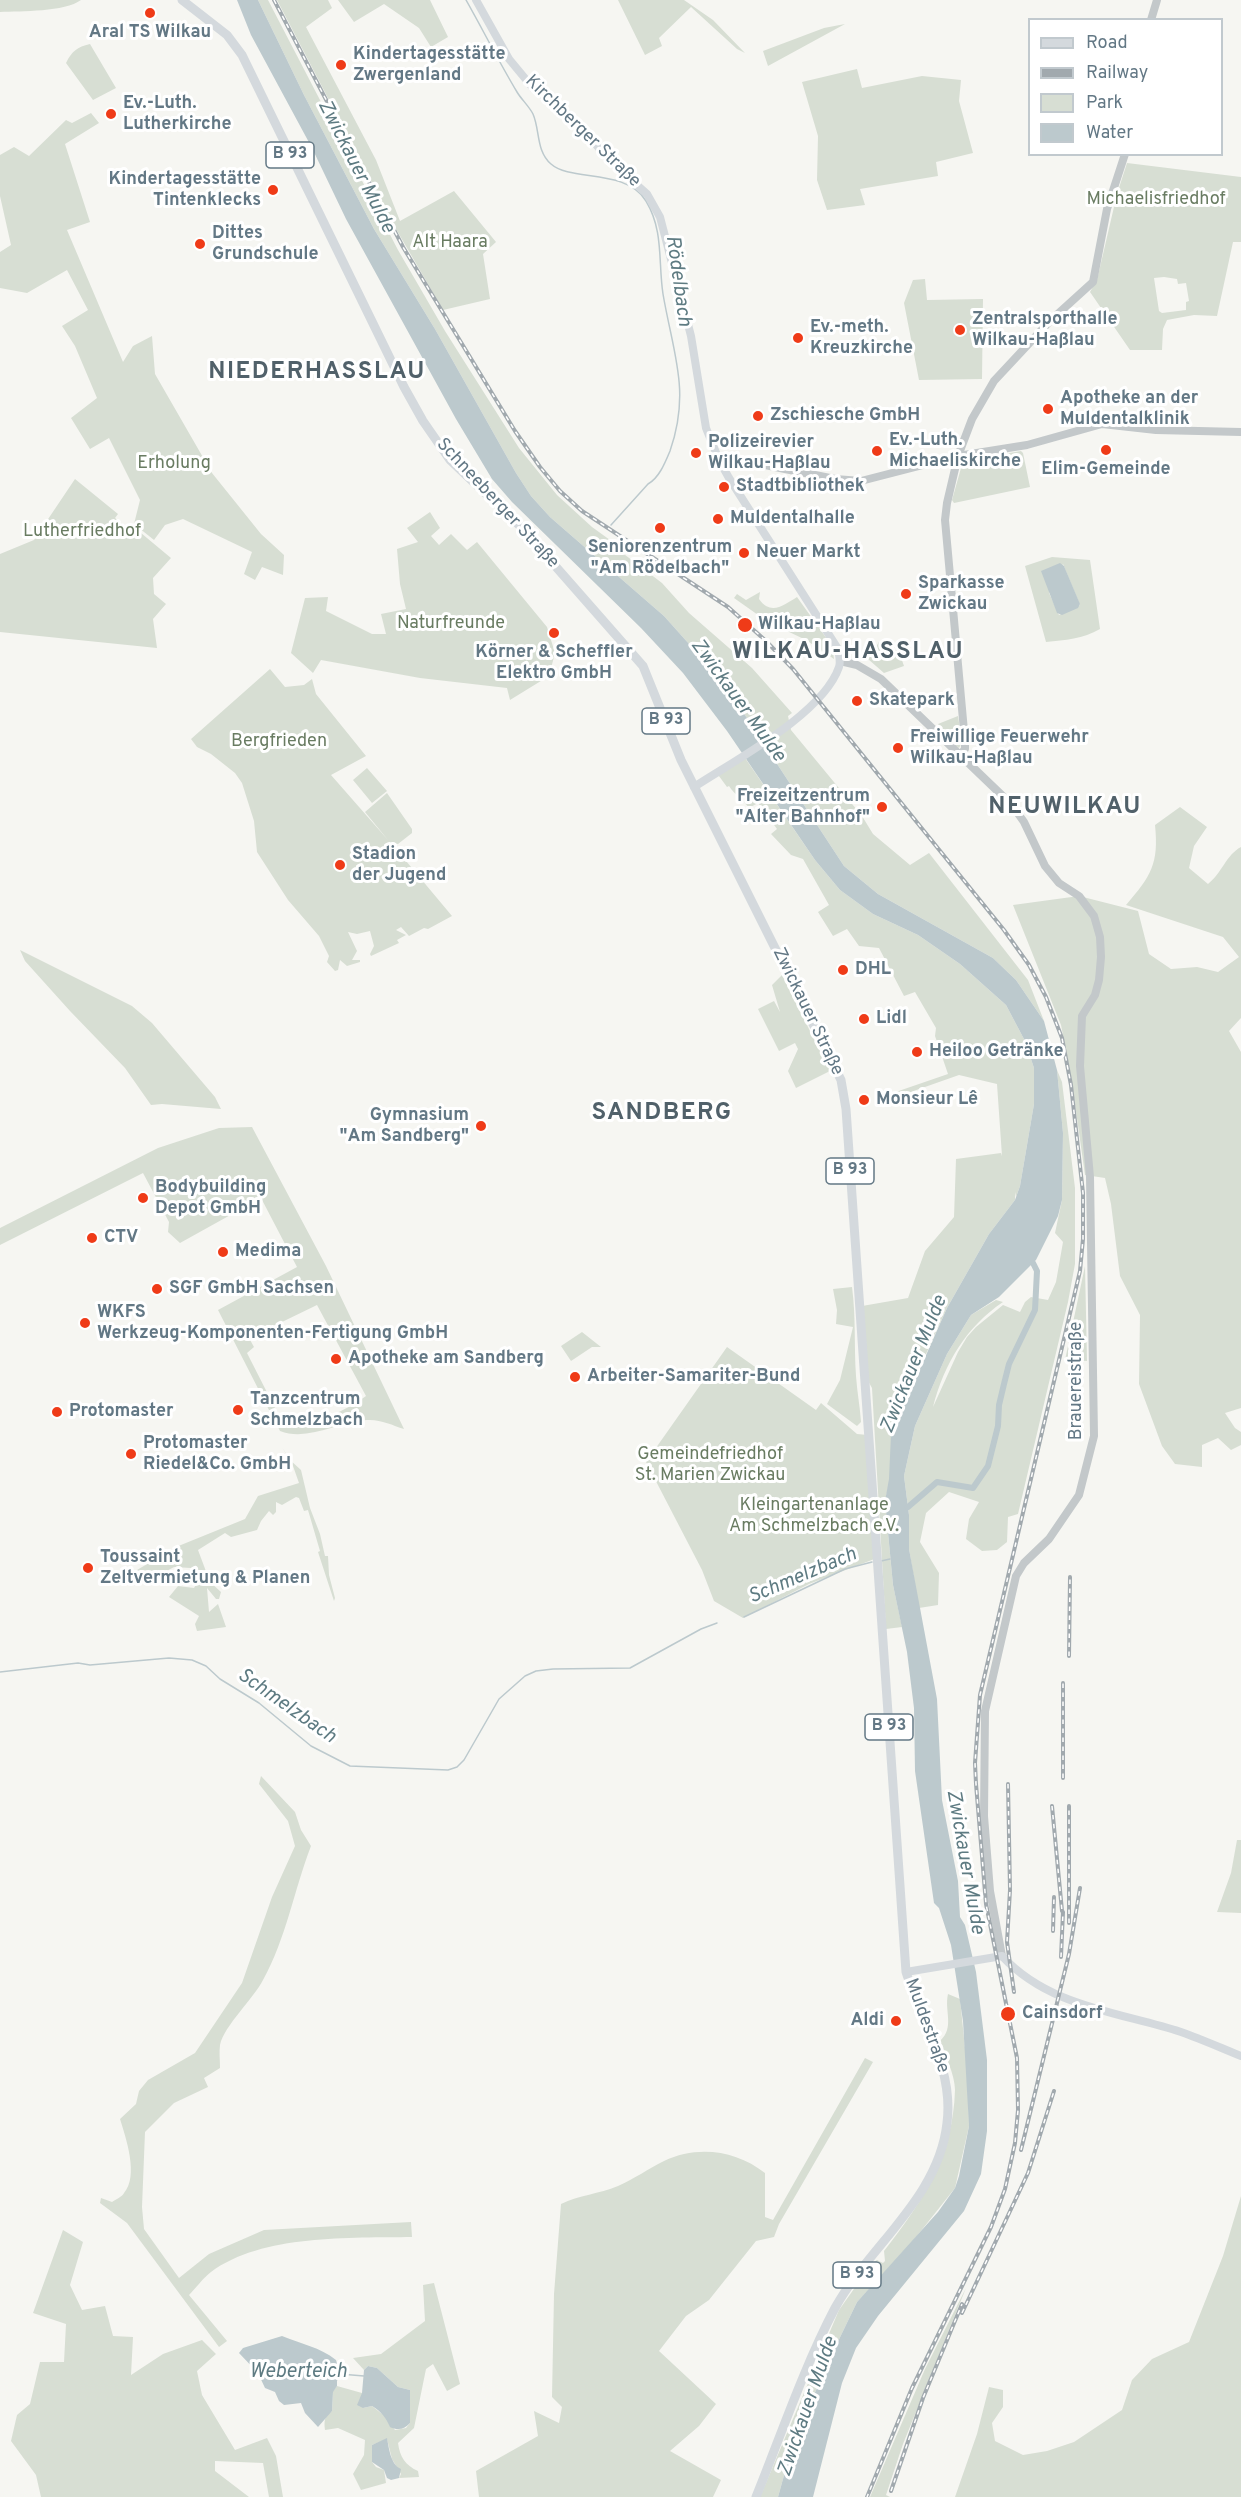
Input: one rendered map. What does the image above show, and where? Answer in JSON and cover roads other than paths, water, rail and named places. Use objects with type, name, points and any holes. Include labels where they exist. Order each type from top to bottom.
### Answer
[{"type":"main road","name":"Schneeberger Straße","points":[[182,0],[227,35],[242,56],[423,422],[450,460],[521,526],[643,666],[694,787]]},
{"type":"main road","name":"Kirchberger Straße","points":[[476,0],[509,59],[533,88],[572,117],[602,152],[647,194],[655,205],[663,227],[690,336],[706,428],[718,460],[827,627],[838,649],[840,661]]},
{"type":"main road","points":[[694,787],[803,713],[822,695],[840,661]]},
{"type":"main road","name":"Zwickauer Straße","points":[[694,787],[841,1080],[846,1109],[868,1435]]},
{"type":"main road","name":"Muldestraße","points":[[756,2497],[836,2308],[855,2278],[898,2226],[913,2203],[937,2160],[945,2135],[948,2111],[944,2069],[906,1972],[868,1435]]},
{"type":"main road","points":[[906,1972],[1002,1956],[1012,1967],[1044,1989],[1083,2006],[1181,2032],[1241,2056]]},
{"type":"street","points":[[1152,18],[1157,0]]},
{"type":"street","points":[[840,661],[857,665],[881,679],[960,755],[965,749],[945,520],[958,456],[972,419],[994,381],[1050,321],[1093,282],[1107,209],[1124,156]]},
{"type":"street","points":[[718,460],[745,461],[835,479],[861,481],[958,456],[1027,445],[1102,424],[1156,430],[1241,432]]},
{"type":"street","name":"Brauereistraße","points":[[960,755],[1012,805],[1024,822],[1045,867],[1059,883],[1079,896],[1094,916],[1100,937],[1101,957],[1100,980],[1095,995],[1082,1016],[1080,1066],[1090,1177],[1094,1436],[1079,1495],[1049,1539],[1024,1563],[1016,1576],[985,1711],[984,1816],[990,1892],[1002,1956]]},
{"type":"water","name":"Zwickauer Mulde","points":[[237,0],[258,0],[304,95],[374,229],[435,329],[531,496],[550,517],[664,616],[707,664],[747,718],[844,866],[878,894],[993,958],[1016,980],[1044,1021],[1057,1070],[1063,1133],[1062,1200],[1058,1216],[1036,1260],[999,1297],[971,1315],[947,1354],[915,1426],[904,1476],[909,1515],[909,1549],[937,1699],[942,1800],[958,1881],[960,1917],[965,1925],[976,1972],[987,2060],[987,2131],[981,2174],[964,2211],[878,2316],[856,2348],[842,2383],[813,2497],[778,2497],[793,2443],[857,2302],[938,2212],[955,2188],[969,2126],[963,2021],[951,1945],[939,1908],[934,1903],[915,1771],[914,1708],[907,1652],[893,1585],[885,1501],[889,1479],[891,1434],[947,1308],[989,1234],[1015,1200],[1020,1186],[1034,1104],[1034,1068],[1025,1041],[1006,1005],[960,964],[918,935],[873,914],[840,890],[815,860],[727,731],[683,673],[641,628],[512,502],[492,479],[456,419],[346,219],[312,148],[251,35]]},
{"type":"water","points":[[1060,563],[1064,566],[1080,604],[1078,608],[1062,615],[1057,613],[1041,571]]},
{"type":"water","name":"Weberteich","points":[[282,2336],[317,2349],[336,2360],[340,2374],[333,2392],[332,2411],[318,2427],[305,2413],[301,2403],[284,2405],[279,2401],[275,2392],[265,2388],[258,2373],[239,2353],[243,2348]]},
{"type":"water","points":[[368,2366],[377,2368],[398,2387],[410,2390],[410,2423],[406,2427],[399,2429],[390,2427],[383,2415],[372,2406],[363,2408],[357,2405],[362,2393],[364,2370]]},
{"type":"water","points":[[387,2438],[393,2460],[401,2469],[399,2478],[391,2480],[387,2478],[384,2470],[372,2462],[372,2445]]},
{"type":"waterway","name":"Rödelbach","points":[[466,0],[517,92],[533,114],[546,159],[551,164],[571,173],[626,184],[646,201],[656,224],[663,294],[678,372],[679,409],[670,451],[661,470],[611,525]]},
{"type":"waterway","points":[[908,1507],[937,1482],[973,1488],[988,1466],[1009,1364],[1035,1310],[1037,1271],[1033,1263]]},
{"type":"waterway","name":"Schmelzbach","points":[[881,1561],[890,1559]]},
{"type":"waterway","name":"Schmelzbach","points":[[744,1617],[845,1569],[872,1562]]},
{"type":"waterway","name":"Schmelzbach","points":[[0,1672],[78,1663],[90,1665],[169,1658],[192,1660],[206,1666],[220,1679],[259,1703],[311,1746],[350,1766],[448,1770],[457,1767],[464,1760],[499,1699],[525,1676],[536,1671],[553,1669],[630,1668],[701,1629],[717,1623]]},
{"type":"waterway","points":[[340,2374],[364,2376]]},
{"type":"railway","points":[[274,0],[403,247],[515,431],[540,467],[560,491],[582,511],[728,607],[793,669],[1004,930],[1029,965],[1046,997],[1062,1038],[1071,1085],[1083,1193],[1080,1271],[980,1695],[975,1763],[986,1904],[1017,2058],[1018,2110],[1015,2143],[1005,2189],[991,2227],[912,2388],[867,2497]]},
{"type":"railway","points":[[1069,1656],[1070,1577]]},
{"type":"railway","points":[[1063,1683],[1063,1778]]},
{"type":"railway","points":[[1008,1784],[1010,1890],[1007,1942],[1014,1992]]},
{"type":"railway","points":[[1052,1806],[1062,1911]]},
{"type":"railway","points":[[1069,1806],[1069,1923]]},
{"type":"railway","points":[[1021,2150],[1069,1954],[1080,1888]]},
{"type":"railway","points":[[1053,1931],[1054,1897]]},
{"type":"railway","points":[[1061,1957],[1063,1912]]},
{"type":"railway","points":[[962,2313],[1028,2173],[1054,2091]]},
{"type":"railway","points":[[891,2491],[923,2398],[962,2304]]},
{"type":"place","name":"Aral TS Wilkau","points":[[150,13]]},
{"type":"place","name":"Kindertagesstätte Zwergenland","points":[[341,65]]},
{"type":"place","name":"Ev.-Luth. Lutherkirche","points":[[111,114]]},
{"type":"place","name":"Kindertagesstätte Tintenklecks","points":[[273,190]]},
{"type":"place","name":"Dittes Grundschule","points":[[200,244]]},
{"type":"place","name":"Zentralsporthalle Wilkau-Haßlau","points":[[960,330]]},
{"type":"place","name":"Ev.-meth. Kreuzkirche","points":[[798,338]]},
{"type":"place","name":"Apotheke an der Muldentalklinik","points":[[1048,409]]},
{"type":"place","name":"Zschiesche GmbH","points":[[758,416]]},
{"type":"place","name":"Elim-Gemeinde","points":[[1106,450]]},
{"type":"place","name":"Ev.-Luth. Michaeliskirche","points":[[877,451]]},
{"type":"place","name":"Polizeirevier Wilkau-Haßlau","points":[[696,453]]},
{"type":"place","name":"Stadtbibliothek","points":[[724,487]]},
{"type":"place","name":"Muldentalhalle","points":[[718,519]]},
{"type":"place","name":"Seniorenzentrum \"Am Rödelbach\"","points":[[660,528]]},
{"type":"place","name":"Neuer Markt","points":[[744,553]]},
{"type":"place","name":"Sparkasse Zwickau","points":[[906,594]]},
{"type":"place","name":"Wilkau-Haßlau","points":[[745,625]]},
{"type":"place","name":"Körner & Scheffler Elektro GmbH","points":[[554,633]]},
{"type":"place","name":"Skatepark","points":[[857,701]]},
{"type":"place","name":"Freiwillige Feuerwehr Wilkau-Haßlau","points":[[898,748]]},
{"type":"place","name":"Freizeitzentrum \"Alter Bahnhof\"","points":[[882,807]]},
{"type":"place","name":"Stadion der Jugend","points":[[340,865]]},
{"type":"place","name":"DHL","points":[[843,970]]},
{"type":"place","name":"Lidl","points":[[864,1019]]},
{"type":"place","name":"Heiloo Getränke","points":[[917,1052]]},
{"type":"place","name":"Monsieur Lê","points":[[864,1100]]},
{"type":"place","name":"Gymnasium \"Am Sandberg\"","points":[[481,1126]]},
{"type":"place","name":"Bodybuilding Depot GmbH","points":[[143,1198]]},
{"type":"place","name":"CTV","points":[[92,1238]]},
{"type":"place","name":"Medima","points":[[223,1252]]},
{"type":"place","name":"SGF GmbH Sachsen","points":[[157,1289]]},
{"type":"place","name":"WKFS Werkzeug-Komponenten-Fertigung GmbH","points":[[85,1323]]},
{"type":"place","name":"Apotheke am Sandberg","points":[[336,1359]]},
{"type":"place","name":"Arbeiter-Samariter-Bund","points":[[575,1377]]},
{"type":"place","name":"Tanzcentrum Schmelzbach","points":[[238,1410]]},
{"type":"place","name":"Protomaster","points":[[57,1412]]},
{"type":"place","name":"Protomaster Riedel&Co. GmbH","points":[[131,1454]]},
{"type":"place","name":"Toussaint Zeltvermietung & Planen","points":[[88,1568]]},
{"type":"place","name":"Cainsdorf","points":[[1008,2014]]},
{"type":"place","name":"Aldi","points":[[896,2021]]},
{"type":"district","name":"NIEDERHASSLAU","points":[[317,373]]},
{"type":"district","name":"WILKAU-HASSLAU","points":[[848,653]]},
{"type":"district","name":"NEUWILKAU","points":[[1065,808]]},
{"type":"district","name":"SANDBERG","points":[[662,1114]]},
{"type":"park label","name":"Michaelisfriedhof","points":[[1156,200]]},
{"type":"park label","name":"Alt Haara","points":[[450,243]]},
{"type":"park label","name":"Erholung","points":[[174,464]]},
{"type":"park label","name":"Lutherfriedhof","points":[[82,532]]},
{"type":"park label","name":"Naturfreunde","points":[[451,624]]},
{"type":"park label","name":"Bergfrieden","points":[[279,742]]},
{"type":"park label","name":"Gemeindefriedhof St. Marien Zwickau","points":[[710,1465]]},
{"type":"park label","name":"Kleingartenanlage Am Schmelzbach e.V.","points":[[814,1516]]}]
